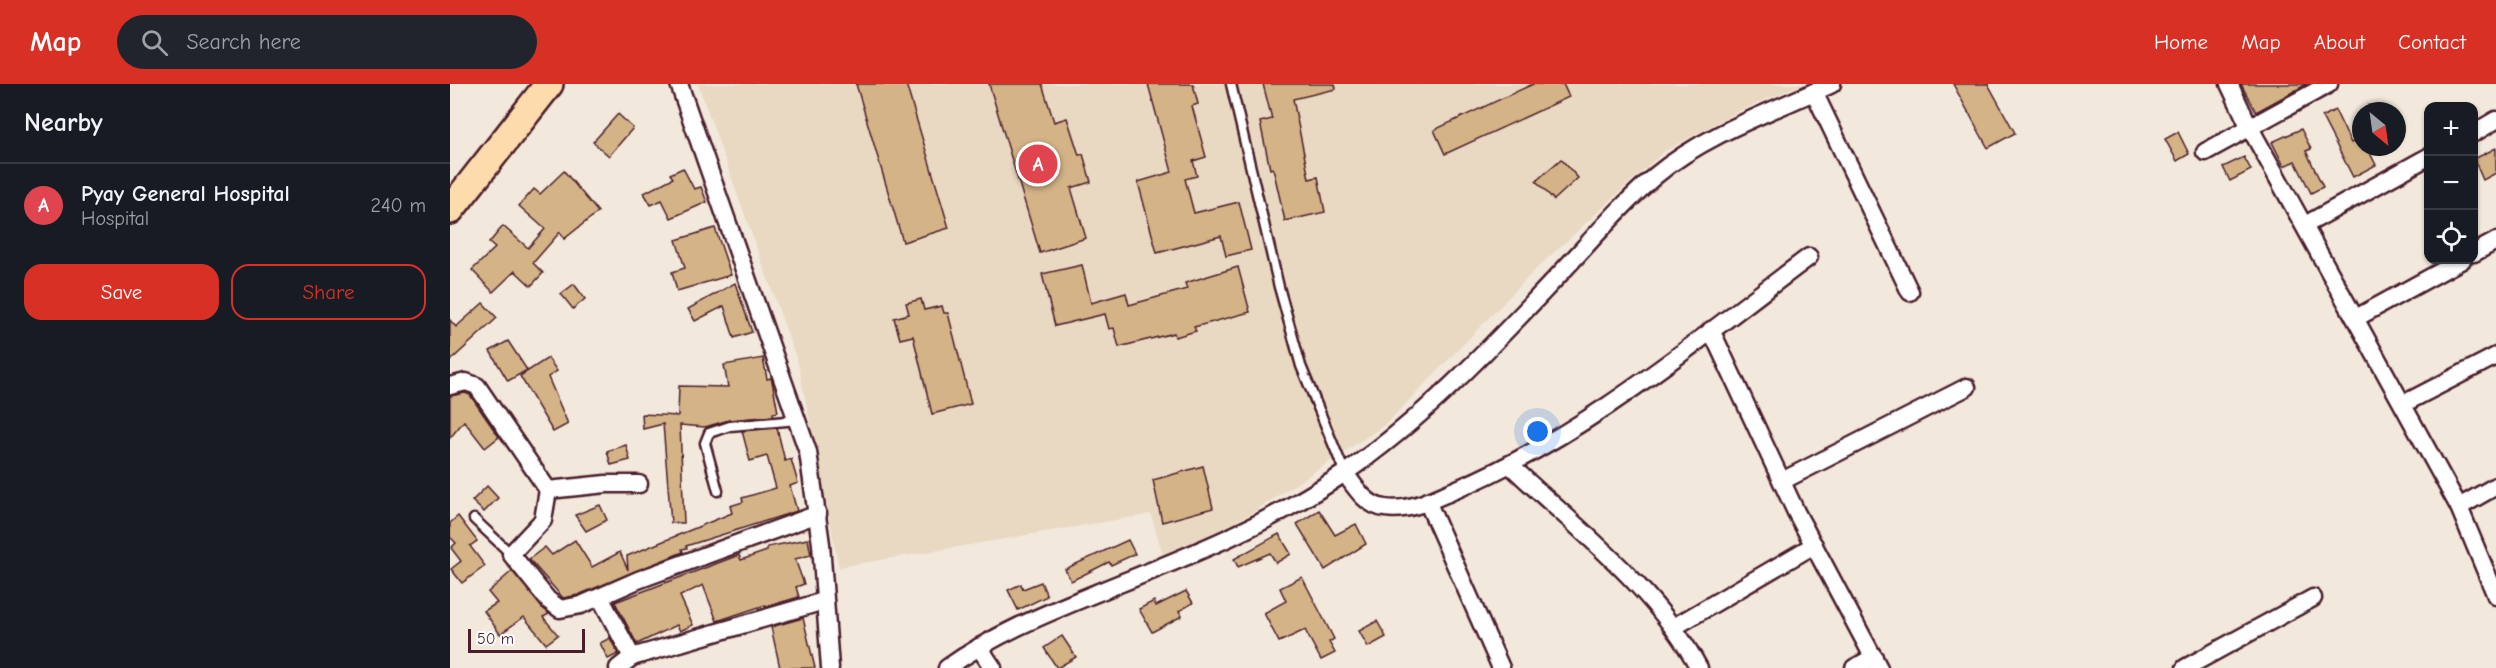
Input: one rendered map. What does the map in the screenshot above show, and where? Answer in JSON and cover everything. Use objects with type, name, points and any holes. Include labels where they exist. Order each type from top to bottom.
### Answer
[{"type":"main road","points":[[450,210],[549,84]]},
{"type":"street","points":[[679,84],[808,452],[818,514],[830,668]]},
{"type":"street","points":[[947,668],[980,647],[1059,608],[1225,541],[1264,522],[1345,473],[1440,394],[1492,344],[1630,199],[1657,174],[1723,135],[1832,84]]},
{"type":"street","points":[[2229,84],[2249,126],[2458,507],[2496,596]]},
{"type":"street","points":[[2205,152],[2329,84]]},
{"type":"street","points":[[1814,92],[1910,292]]},
{"type":"street","points":[[2478,131],[2496,120]]},
{"type":"street","points":[[2305,225],[2424,160]]},
{"type":"street","points":[[2478,251],[2496,241]]},
{"type":"street","points":[[1345,473],[1361,495],[1383,508],[1407,508],[1510,465],[1583,424],[1668,364],[1809,257]]},
{"type":"street","points":[[2356,318],[2455,264]]},
{"type":"street","points":[[1711,330],[1814,545],[1876,662],[1854,668]]},
{"type":"street","points":[[2403,404],[2496,356]]},
{"type":"street","points":[[450,386],[466,382],[477,386],[548,490],[543,520],[511,554],[542,593],[560,609],[581,605],[723,548],[818,514]]},
{"type":"street","points":[[1782,480],[1967,387]]},
{"type":"street","points":[[1510,465],[1619,568],[1674,627],[1699,668]]},
{"type":"street","points":[[548,490],[606,484],[639,484]]},
{"type":"street","points":[[2458,507],[2496,486]]},
{"type":"street","points":[[1427,501],[1501,668]]},
{"type":"street","points":[[1674,627],[1814,545]]},
{"type":"street","points":[[600,597],[632,657]]},
{"type":"street","points":[[2185,668],[2313,598]]},
{"type":"street","points":[[618,668],[632,657],[824,601]]},
{"type":"street","points":[[980,647],[993,668]]},
{"type":"lane","points":[[1231,84],[1279,287],[1301,366],[1345,473]]},
{"type":"lane","points":[[718,490],[705,443],[709,433],[730,426],[798,420]]},
{"type":"lane","points":[[474,519],[511,554]]},
{"type":"shaded area","points":[[698,84],[1802,84],[1737,112],[1663,152],[1537,268],[1386,424],[1250,514],[1191,544],[1163,555],[1151,514],[839,567],[798,363]]},
{"type":"building","points":[[856,84],[906,84],[949,228],[903,242]]},
{"type":"building","points":[[989,84],[1042,84],[1054,122],[1067,118],[1079,155],[1083,154],[1091,182],[1071,188],[1086,238],[1040,253]]},
{"type":"building","points":[[1148,84],[1193,84],[1198,104],[1192,106],[1206,157],[1193,161],[1197,176],[1185,179],[1194,213],[1239,202],[1251,250],[1226,256],[1221,236],[1157,253],[1138,182],[1172,172]]},
{"type":"building","points":[[1263,84],[1335,84],[1336,89],[1293,99],[1309,179],[1318,177],[1325,212],[1285,221],[1273,168],[1270,169],[1260,122],[1272,119]]},
{"type":"building","points":[[1533,84],[1563,84],[1569,97],[1445,154],[1434,130]]},
{"type":"building","points":[[1953,84],[1988,84],[2015,133],[1988,148]]},
{"type":"building","points":[[2241,84],[2307,84],[2256,112]]},
{"type":"building","points":[[2335,110],[2352,142],[2352,156],[2372,156],[2376,165],[2353,177],[2322,117]]},
{"type":"building","points":[[618,114],[633,128],[609,156],[593,142]]},
{"type":"building","points":[[2301,129],[2311,149],[2306,151],[2323,187],[2311,193],[2295,161],[2284,166],[2272,142]]},
{"type":"building","points":[[2178,132],[2189,154],[2177,161],[2165,139]]},
{"type":"building","points":[[2496,148],[2496,173],[2483,180],[2478,168],[2478,157]]},
{"type":"building","points":[[2244,157],[2251,170],[2230,181],[2223,167]]},
{"type":"building","points":[[1561,159],[1578,178],[1554,200],[1536,181]]},
{"type":"building","points":[[683,168],[694,189],[701,187],[707,202],[671,218],[662,200],[651,205],[644,193],[673,178],[670,174]]},
{"type":"building","points":[[564,171],[598,212],[564,239],[560,232],[533,263],[543,273],[531,286],[515,271],[493,292],[472,270],[495,248],[489,243],[503,226],[528,248],[545,229],[519,206],[534,189],[540,194]]},
{"type":"building","points":[[715,228],[731,275],[677,291],[672,272],[685,268],[676,240]]},
{"type":"building","points":[[1082,265],[1091,303],[1126,293],[1129,305],[1187,289],[1185,283],[1238,267],[1250,312],[1194,327],[1196,331],[1175,337],[1174,333],[1119,347],[1114,328],[1109,329],[1105,314],[1055,326],[1042,274]]},
{"type":"building","points":[[735,283],[752,332],[734,338],[724,306],[695,321],[688,309]]},
{"type":"building","points":[[574,284],[585,299],[573,309],[561,294]]},
{"type":"building","points":[[921,299],[924,310],[942,306],[944,313],[948,313],[971,404],[932,414],[913,336],[900,339],[894,318],[909,314],[906,303]]},
{"type":"building","points":[[483,303],[497,318],[450,361],[450,320],[456,327]]},
{"type":"building","points":[[508,341],[527,370],[508,381],[490,351]]},
{"type":"building","points":[[548,358],[557,371],[548,377],[568,424],[553,432],[520,376]]},
{"type":"building","points":[[763,358],[767,379],[771,378],[772,381],[778,412],[773,413],[773,416],[729,420],[705,427],[680,425],[684,523],[671,523],[663,424],[643,429],[642,414],[678,416],[679,386],[728,387],[724,365]]},
{"type":"building","points":[[465,393],[470,395],[499,437],[485,448],[464,421],[450,438],[450,396]]},
{"type":"building","points":[[777,428],[785,461],[791,459],[798,483],[790,486],[797,511],[686,546],[687,548],[682,549],[683,552],[578,595],[563,598],[529,559],[545,547],[552,555],[575,540],[592,567],[620,552],[628,570],[627,556],[732,513],[730,506],[743,502],[742,498],[776,488],[767,456],[750,461],[742,431]]},
{"type":"building","points":[[626,445],[630,460],[611,465],[607,451]]},
{"type":"building","points":[[1203,466],[1213,508],[1162,522],[1153,480]]},
{"type":"building","points":[[487,486],[498,498],[484,512],[472,501]]},
{"type":"building","points":[[600,505],[607,520],[586,531],[575,515]]},
{"type":"building","points":[[1319,510],[1335,535],[1356,524],[1366,544],[1325,570],[1297,524]]},
{"type":"building","points":[[458,516],[477,541],[470,546],[485,566],[462,583],[451,569],[461,561],[451,548],[456,543],[450,537],[450,523]]},
{"type":"building","points":[[1279,534],[1291,554],[1276,563],[1270,553],[1238,567],[1234,559]]},
{"type":"building","points":[[808,539],[811,555],[795,559],[804,584],[796,587],[799,597],[765,607],[765,605],[717,621],[703,585],[680,596],[693,625],[680,631],[677,625],[637,644],[615,602],[739,555],[741,560],[767,551],[767,547]]},
{"type":"building","points":[[1128,540],[1135,554],[1111,565],[1109,562],[1071,581],[1065,569]]},
{"type":"building","points":[[512,571],[549,614],[543,617],[558,635],[546,644],[524,617],[500,634],[484,611],[497,603],[488,592]]},
{"type":"building","points":[[1302,577],[1334,639],[1329,642],[1335,653],[1321,660],[1305,630],[1279,642],[1264,613],[1286,601],[1280,588]]},
{"type":"building","points":[[1041,582],[1047,596],[1018,610],[1008,590],[1021,584],[1023,589]]},
{"type":"building","points":[[1186,591],[1193,603],[1179,611],[1182,616],[1152,632],[1139,609],[1154,601],[1156,606]]},
{"type":"building","points":[[803,618],[815,668],[780,668],[771,627]]},
{"type":"building","points":[[1377,621],[1386,637],[1368,647],[1359,631]]},
{"type":"building","points":[[1062,636],[1076,657],[1057,668],[1044,648]]},
{"type":"building","points":[[610,638],[618,654],[608,659],[600,643]]},
{"type":"place","name":"Pyay General Hospital","points":[[1038,164]]}]
